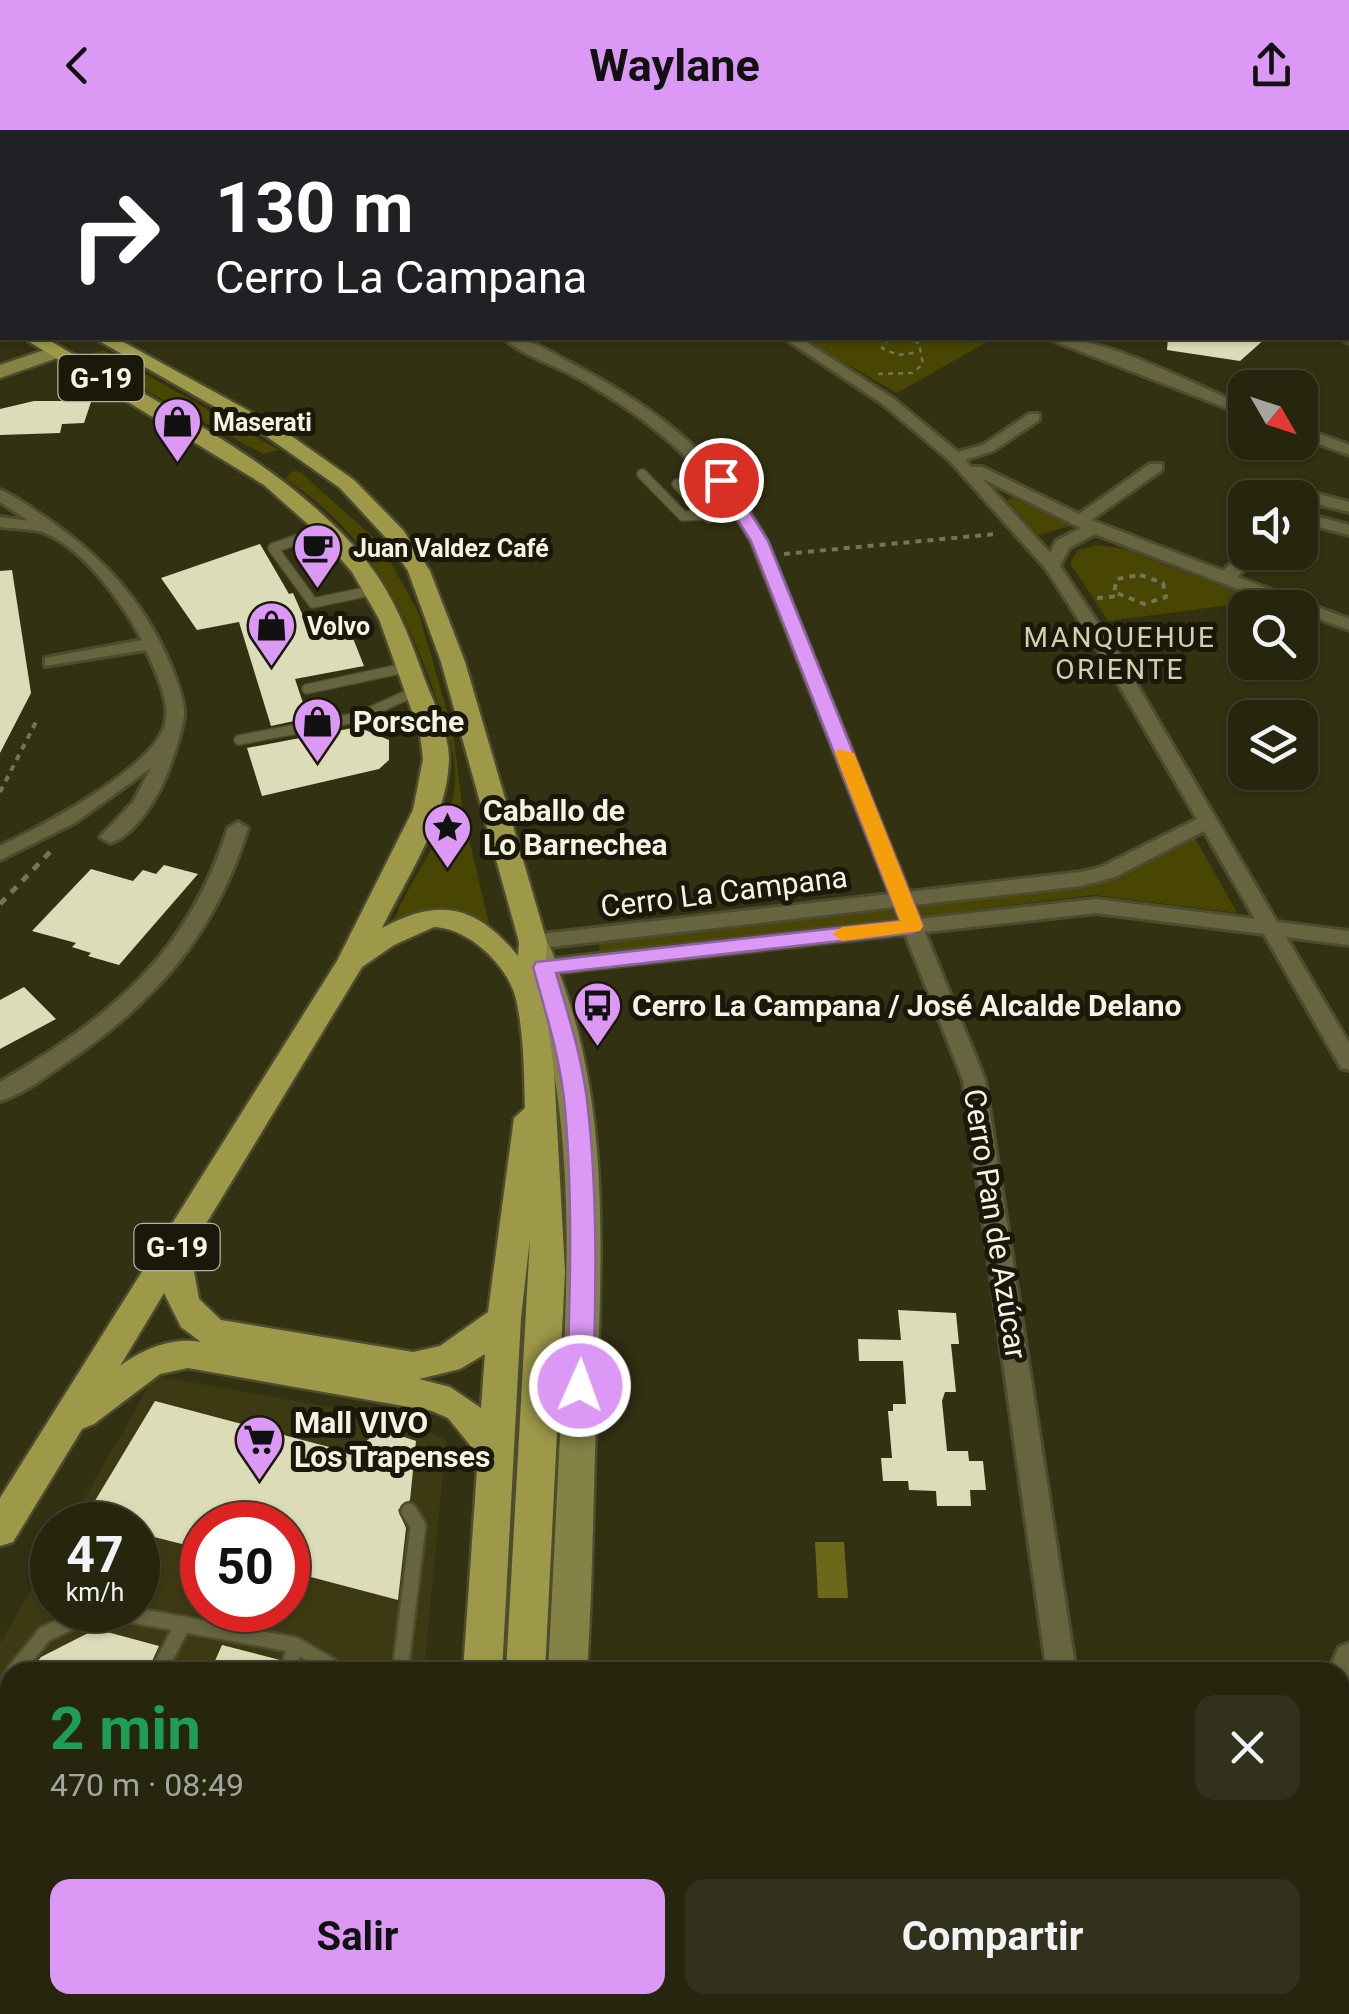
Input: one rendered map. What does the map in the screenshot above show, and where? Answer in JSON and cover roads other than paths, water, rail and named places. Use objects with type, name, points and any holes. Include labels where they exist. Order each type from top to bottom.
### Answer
[{"type":"main road","name":"G-19","points":[[108,340],[293,444],[329,469],[395,536],[427,587],[453,662],[535,968],[568,1050],[577,1108],[583,1310],[568,1662]]},
{"type":"main road","points":[[0,372],[62,345]]},
{"type":"main road","name":"G-19","points":[[0,1530],[351,962],[426,810],[435,774],[432,734],[375,590],[327,529],[271,482],[62,345]]},
{"type":"main road","points":[[172,418],[188,418],[258,457],[272,457],[293,444]]},
{"type":"main road","points":[[271,482],[292,467],[329,469]]},
{"type":"main road","points":[[351,962],[416,923],[459,920],[481,930],[535,968],[548,1272],[527,1662]]},
{"type":"main road","points":[[484,1662],[504,1318],[520,1164],[539,1071]]},
{"type":"main road","points":[[174,1251],[183,1309],[198,1325],[214,1332],[414,1366],[448,1359],[480,1340],[504,1318]]},
{"type":"main road","points":[[64,1428],[152,1362],[188,1354],[438,1397],[460,1408],[495,1449]]},
{"type":"street","name":"Cerro Pan de Azúcar","points":[[514,340],[596,383],[638,411],[721,480],[746,513],[974,1080],[1061,1662]]},
{"type":"street","points":[[794,340],[856,378],[955,458],[1052,566],[1114,661],[1349,1062]]},
{"type":"street","points":[[1060,340],[1110,355],[1228,404]]},
{"type":"street","points":[[955,458],[988,448],[1034,417]]},
{"type":"street","points":[[1318,439],[1349,450]]},
{"type":"street","points":[[955,458],[1087,524],[1349,625]]},
{"type":"street","points":[[1052,566],[1062,545],[1156,466]]},
{"type":"street","points":[[994,500],[1000,493],[1018,492]]},
{"type":"street","points":[[0,495],[109,572],[154,643],[176,710],[162,768],[148,796],[110,838]]},
{"type":"street","points":[[1318,500],[1349,507]]},
{"type":"street","points":[[1318,521],[1349,530]]},
{"type":"street","points":[[0,522],[52,529]]},
{"type":"street","points":[[1025,535],[1062,545]]},
{"type":"street","points":[[1227,577],[1234,570]]},
{"type":"street","points":[[50,662],[154,643]]},
{"type":"street","points":[[0,854],[79,812],[166,741]]},
{"type":"street","name":"Cerro La Campana","points":[[535,968],[902,900],[1081,879],[1108,872],[1209,822]]},
{"type":"street","points":[[0,1093],[94,1032],[174,956],[210,904],[238,828]]},
{"type":"street","name":"Cerro La Campana","points":[[535,968],[1112,906],[1349,938]]},
{"type":"lane","points":[[642,474],[680,514],[709,518],[746,513]]},
{"type":"lane","points":[[677,484],[709,518]]},
{"type":"lane","points":[[327,529],[272,548],[313,604],[375,590]]},
{"type":"lane","points":[[307,689],[409,668]]},
{"type":"lane","points":[[238,740],[359,718],[417,691]]},
{"type":"lane","points":[[359,718],[395,722],[432,734]]},
{"type":"lane","points":[[401,1662],[418,1526],[409,1512]]},
{"type":"lane","points":[[22,1662],[45,1634],[89,1614],[127,1614],[180,1623]]},
{"type":"lane","points":[[163,1662],[180,1630]]},
{"type":"lane","points":[[226,1632],[295,1645],[324,1662]]},
{"type":"lane","points":[[291,1662],[295,1645]]},
{"type":"place","name":"Maserati","points":[[178,464]]},
{"type":"place","name":"Juan Valdez Café","points":[[318,590]]},
{"type":"place","name":"Volvo","points":[[272,668]]},
{"type":"place","name":"Porsche","points":[[318,764]]},
{"type":"place","name":"Caballo de Lo Barnechea","points":[[448,870]]},
{"type":"place","name":"Cerro La Campana / José Alcalde Delano","points":[[597,1048]]},
{"type":"place","name":"Mall VIVO Los Trapenses","points":[[259,1482]]},
{"type":"district","name":"MANQUEHUE ORIENTE","points":[[1120,653]]}]
